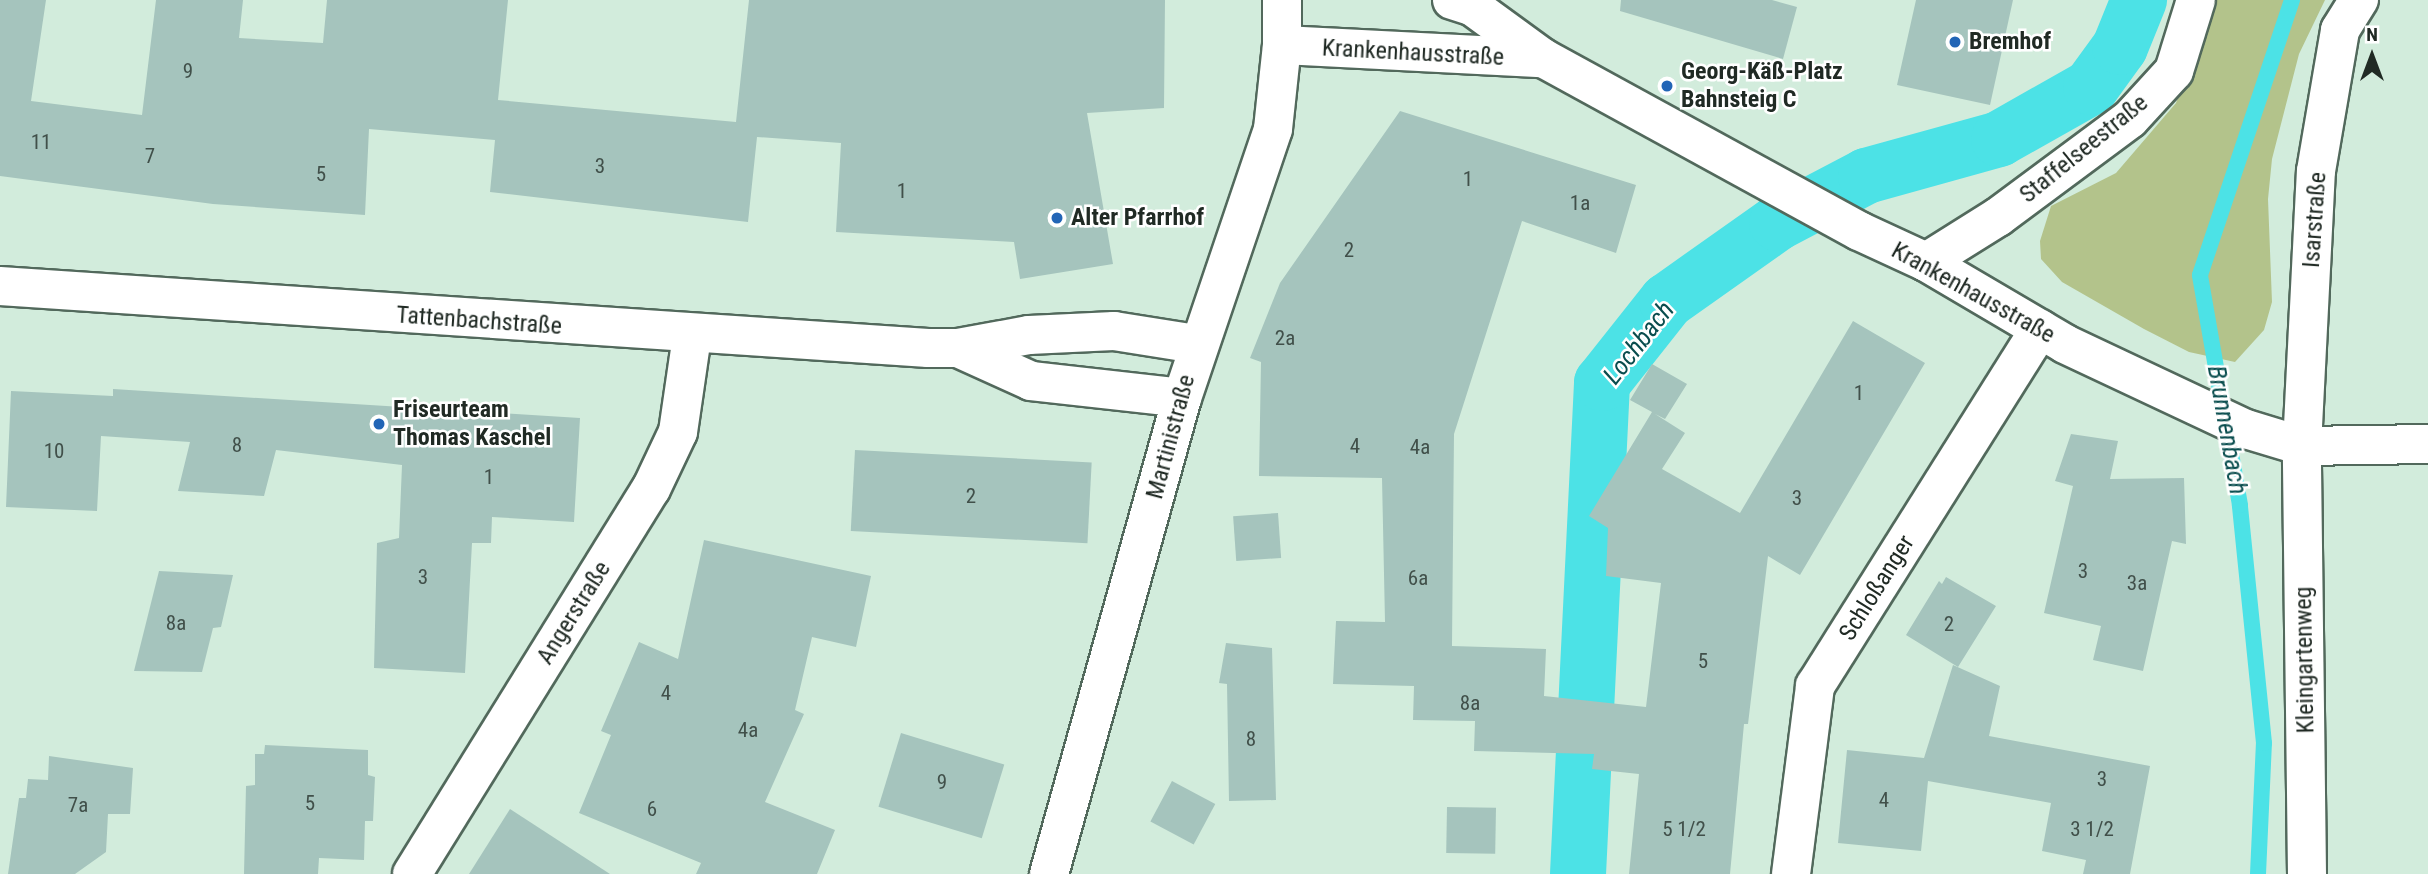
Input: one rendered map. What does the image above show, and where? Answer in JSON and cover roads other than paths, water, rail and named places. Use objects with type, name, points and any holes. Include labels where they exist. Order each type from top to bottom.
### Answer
[{"type":"street","name":"Martinistraße","points":[[1049,874],[1196,344],[1263,164],[1273,128],[1282,45],[1282,0]]},
{"type":"street","name":"Krankenhausstraße","points":[[1451,0],[1473,8],[1543,58],[1859,231],[1926,262],[2052,337],[2246,429],[2302,446],[2428,444]]},
{"type":"street","name":"Staffelseestraße","points":[[1926,262],[1998,217],[2130,119],[2174,71],[2196,0]]},
{"type":"street","name":"Isarstraße","points":[[2302,446],[2316,172],[2340,30],[2359,0]]},
{"type":"street","name":"Krankenhausstraße","points":[[1282,45],[1543,58]]},
{"type":"street","name":"Tattenbachstraße","points":[[0,286],[692,335],[958,348],[1030,335],[1114,331],[1196,344]]},
{"type":"street","name":"Angerstraße","points":[[412,874],[652,489],[678,432],[692,335]]},
{"type":"street","name":"Schloßanger","points":[[1791,874],[1815,685],[2052,337]]},
{"type":"street","name":"Tattenbachstraße","points":[[958,348],[1031,381],[1182,398]]},
{"type":"street","name":"Kleingartenweg","points":[[2302,446],[2307,874]]},
{"type":"waterway","name":"Lochbach","points":[[1578,874],[1602,383],[1667,301],[1777,223],[1866,176],[1999,139],[2091,87],[2120,47],[2139,0]]},
{"type":"waterway","name":"Brunnenbach","points":[[2258,874],[2264,743],[2240,505],[2200,275],[2292,0]]},
{"type":"place","name":"Bremhof","points":[[1955,42]]},
{"type":"place","name":"Georg-Käß-Platz Bahnsteig C","points":[[1667,86]]},
{"type":"place","name":"Alter Pfarrhof","points":[[1057,218]]},
{"type":"place","name":"Friseurteam Thomas Kaschel","points":[[379,424]]}]
